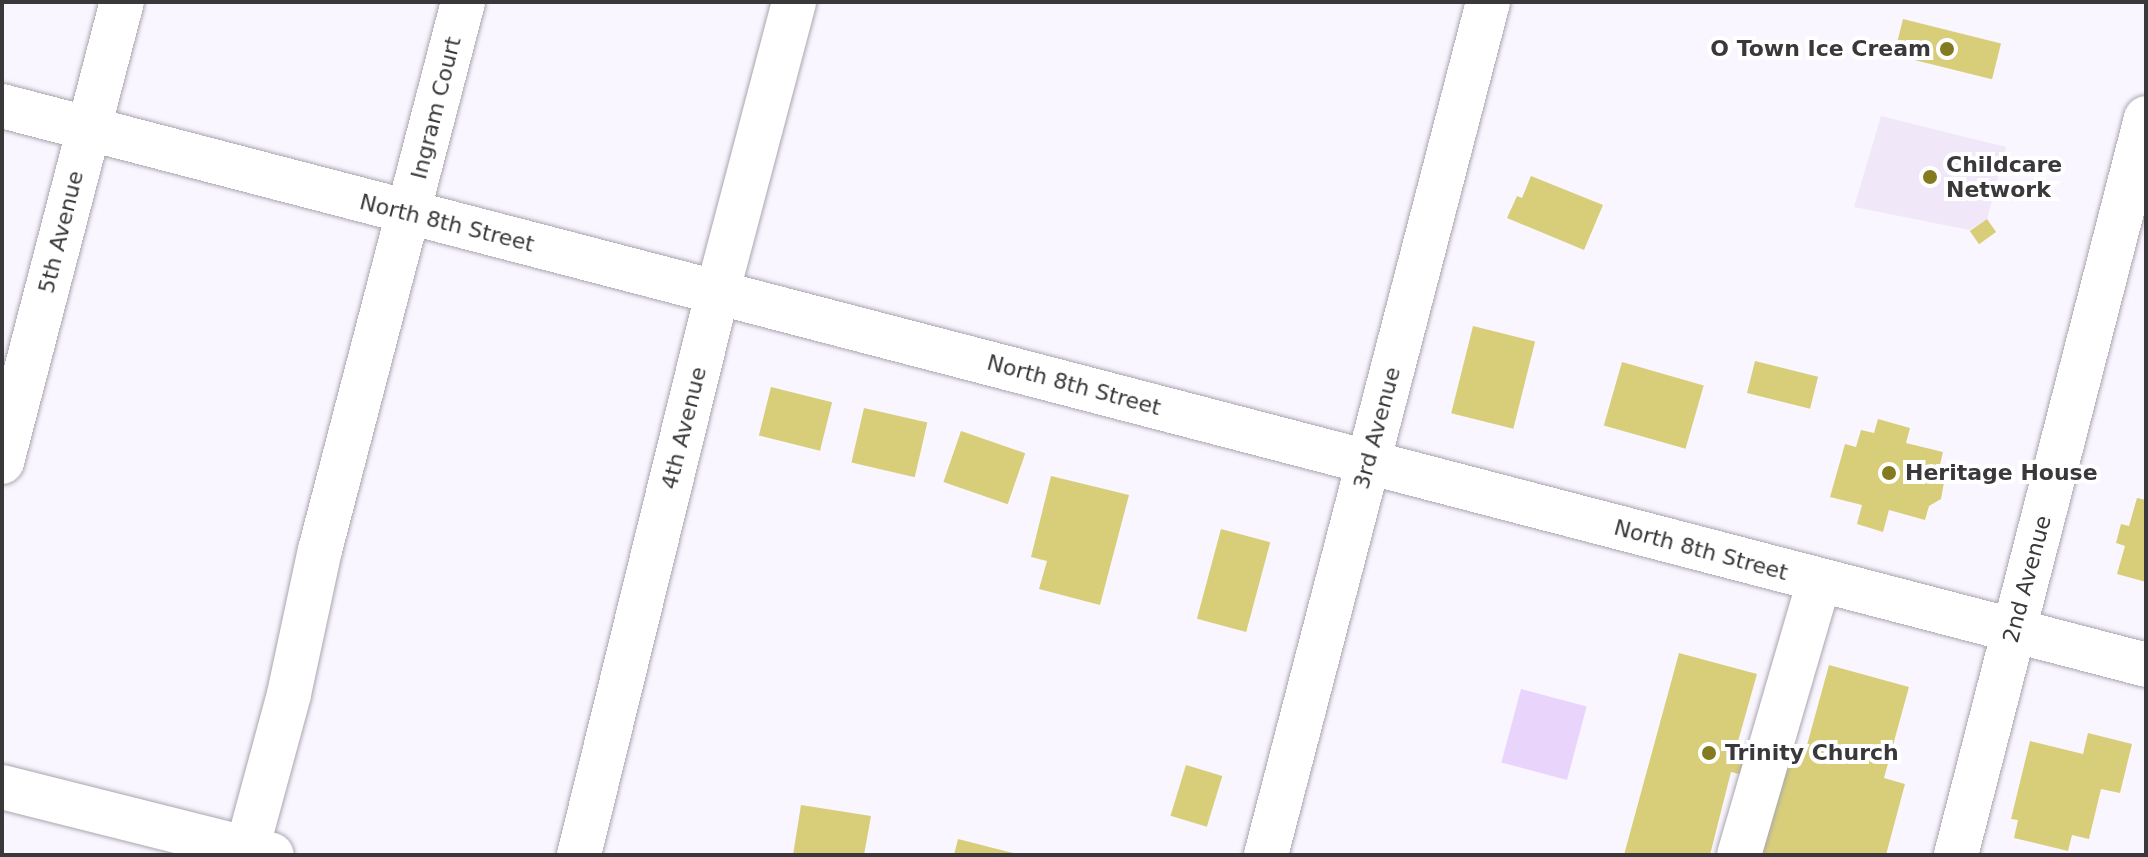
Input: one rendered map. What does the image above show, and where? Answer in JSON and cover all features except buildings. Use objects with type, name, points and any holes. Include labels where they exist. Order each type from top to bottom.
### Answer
[{"type":"street","name":"5th Avenue","points":[[2,462],[122,2]]},
{"type":"street","name":"Ingram Court","points":[[259,852],[320,550],[463,2]]},
{"type":"street","name":"4th Avenue","points":[[579,855],[718,290],[794,2]]},
{"type":"street","name":"3rd Avenue","points":[[1266,855],[1488,2]]},
{"type":"street","name":"North 8th Street","points":[[2,106],[409,215],[718,290],[1367,463],[2146,665]]},
{"type":"street","name":"2nd Avenue","points":[[1956,855],[2146,118]]},
{"type":"street","points":[[1739,855],[1819,581]]},
{"type":"street","points":[[2,787],[259,852]]},
{"type":"shaded area","name":"Childcare Network","points":[[1881,116],[2006,147],[1987,219],[1969,230],[1854,207]]},
{"type":"shaded area","points":[[1521,689],[1587,707],[1567,780],[1501,762]]},
{"type":"place","name":"O Town Ice Cream","points":[[1947,49]]},
{"type":"place","name":"Childcare Network","points":[[1930,177]]},
{"type":"place","name":"Heritage House","points":[[1889,473]]},
{"type":"place","name":"Trinity Church","points":[[1709,753]]}]
